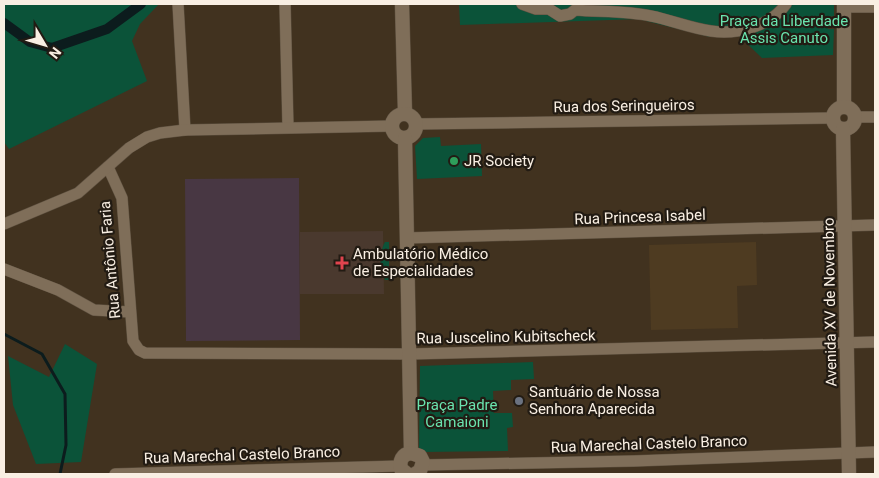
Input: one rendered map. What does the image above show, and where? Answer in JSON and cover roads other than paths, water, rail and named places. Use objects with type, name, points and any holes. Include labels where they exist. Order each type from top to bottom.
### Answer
[{"type":"street","points":[[178,4],[185,130]]},
{"type":"street","points":[[285,4],[288,127]]},
{"type":"street","points":[[402,4],[405,114]]},
{"type":"street","points":[[522,4],[536,9],[552,6],[560,16],[570,14],[571,7],[650,16],[712,31],[739,30],[764,23],[780,13],[786,4]]},
{"type":"street","points":[[844,106],[844,6],[875,7]]},
{"type":"street","points":[[844,106],[853,111],[855,117],[850,127],[843,129],[837,127],[832,118],[834,111],[844,106]]},
{"type":"street","points":[[405,114],[413,117],[416,124],[415,132],[404,138],[394,134],[392,126],[394,118],[405,114]]},
{"type":"street","points":[[855,117],[875,117]]},
{"type":"street","name":"Rua dos Seringueiros","points":[[416,124],[832,118]]},
{"type":"street","points":[[4,224],[78,193],[129,148],[147,137],[160,133],[185,130],[392,126]]},
{"type":"street","name":"Avenida XV de Novembro","points":[[843,129],[849,474]]},
{"type":"street","points":[[404,138],[411,452]]},
{"type":"street","name":"Rua Antônio Faria","points":[[108,167],[122,198],[133,341],[139,350]]},
{"type":"street","name":"Rua Princesa Isabel","points":[[406,238],[875,225]]},
{"type":"street","points":[[4,269],[58,290],[94,310],[130,312]]},
{"type":"street","name":"Rua Juscelino Kubitscheck","points":[[139,350],[151,355],[410,354],[875,342]]},
{"type":"street","points":[[411,452],[420,456],[419,470]]},
{"type":"street","points":[[404,470],[402,458],[411,452]]},
{"type":"street","name":"Rua Marechal Castelo Branco","points":[[419,470],[875,452]]},
{"type":"street","name":"Rua Marechal Castelo Branco","points":[[115,474],[404,470]]},
{"type":"waterway","points":[[4,23],[30,42],[52,48],[107,29],[141,4]]},
{"type":"waterway","points":[[4,334],[42,354],[65,394],[66,445],[60,474]]},
{"type":"place","name":"JR Society","points":[[454,161]]},
{"type":"place","name":"Ambulatório Médico de Especialidades","points":[[342,263]]},
{"type":"place","name":"Santuário de Nossa Senhora Aparecida","points":[[519,401]]},
{"type":"park label","name":"Praça da Liberdade Assis Canuto","points":[[784,30]]},
{"type":"park label","name":"Praça Padre Camaioni","points":[[457,414]]}]
